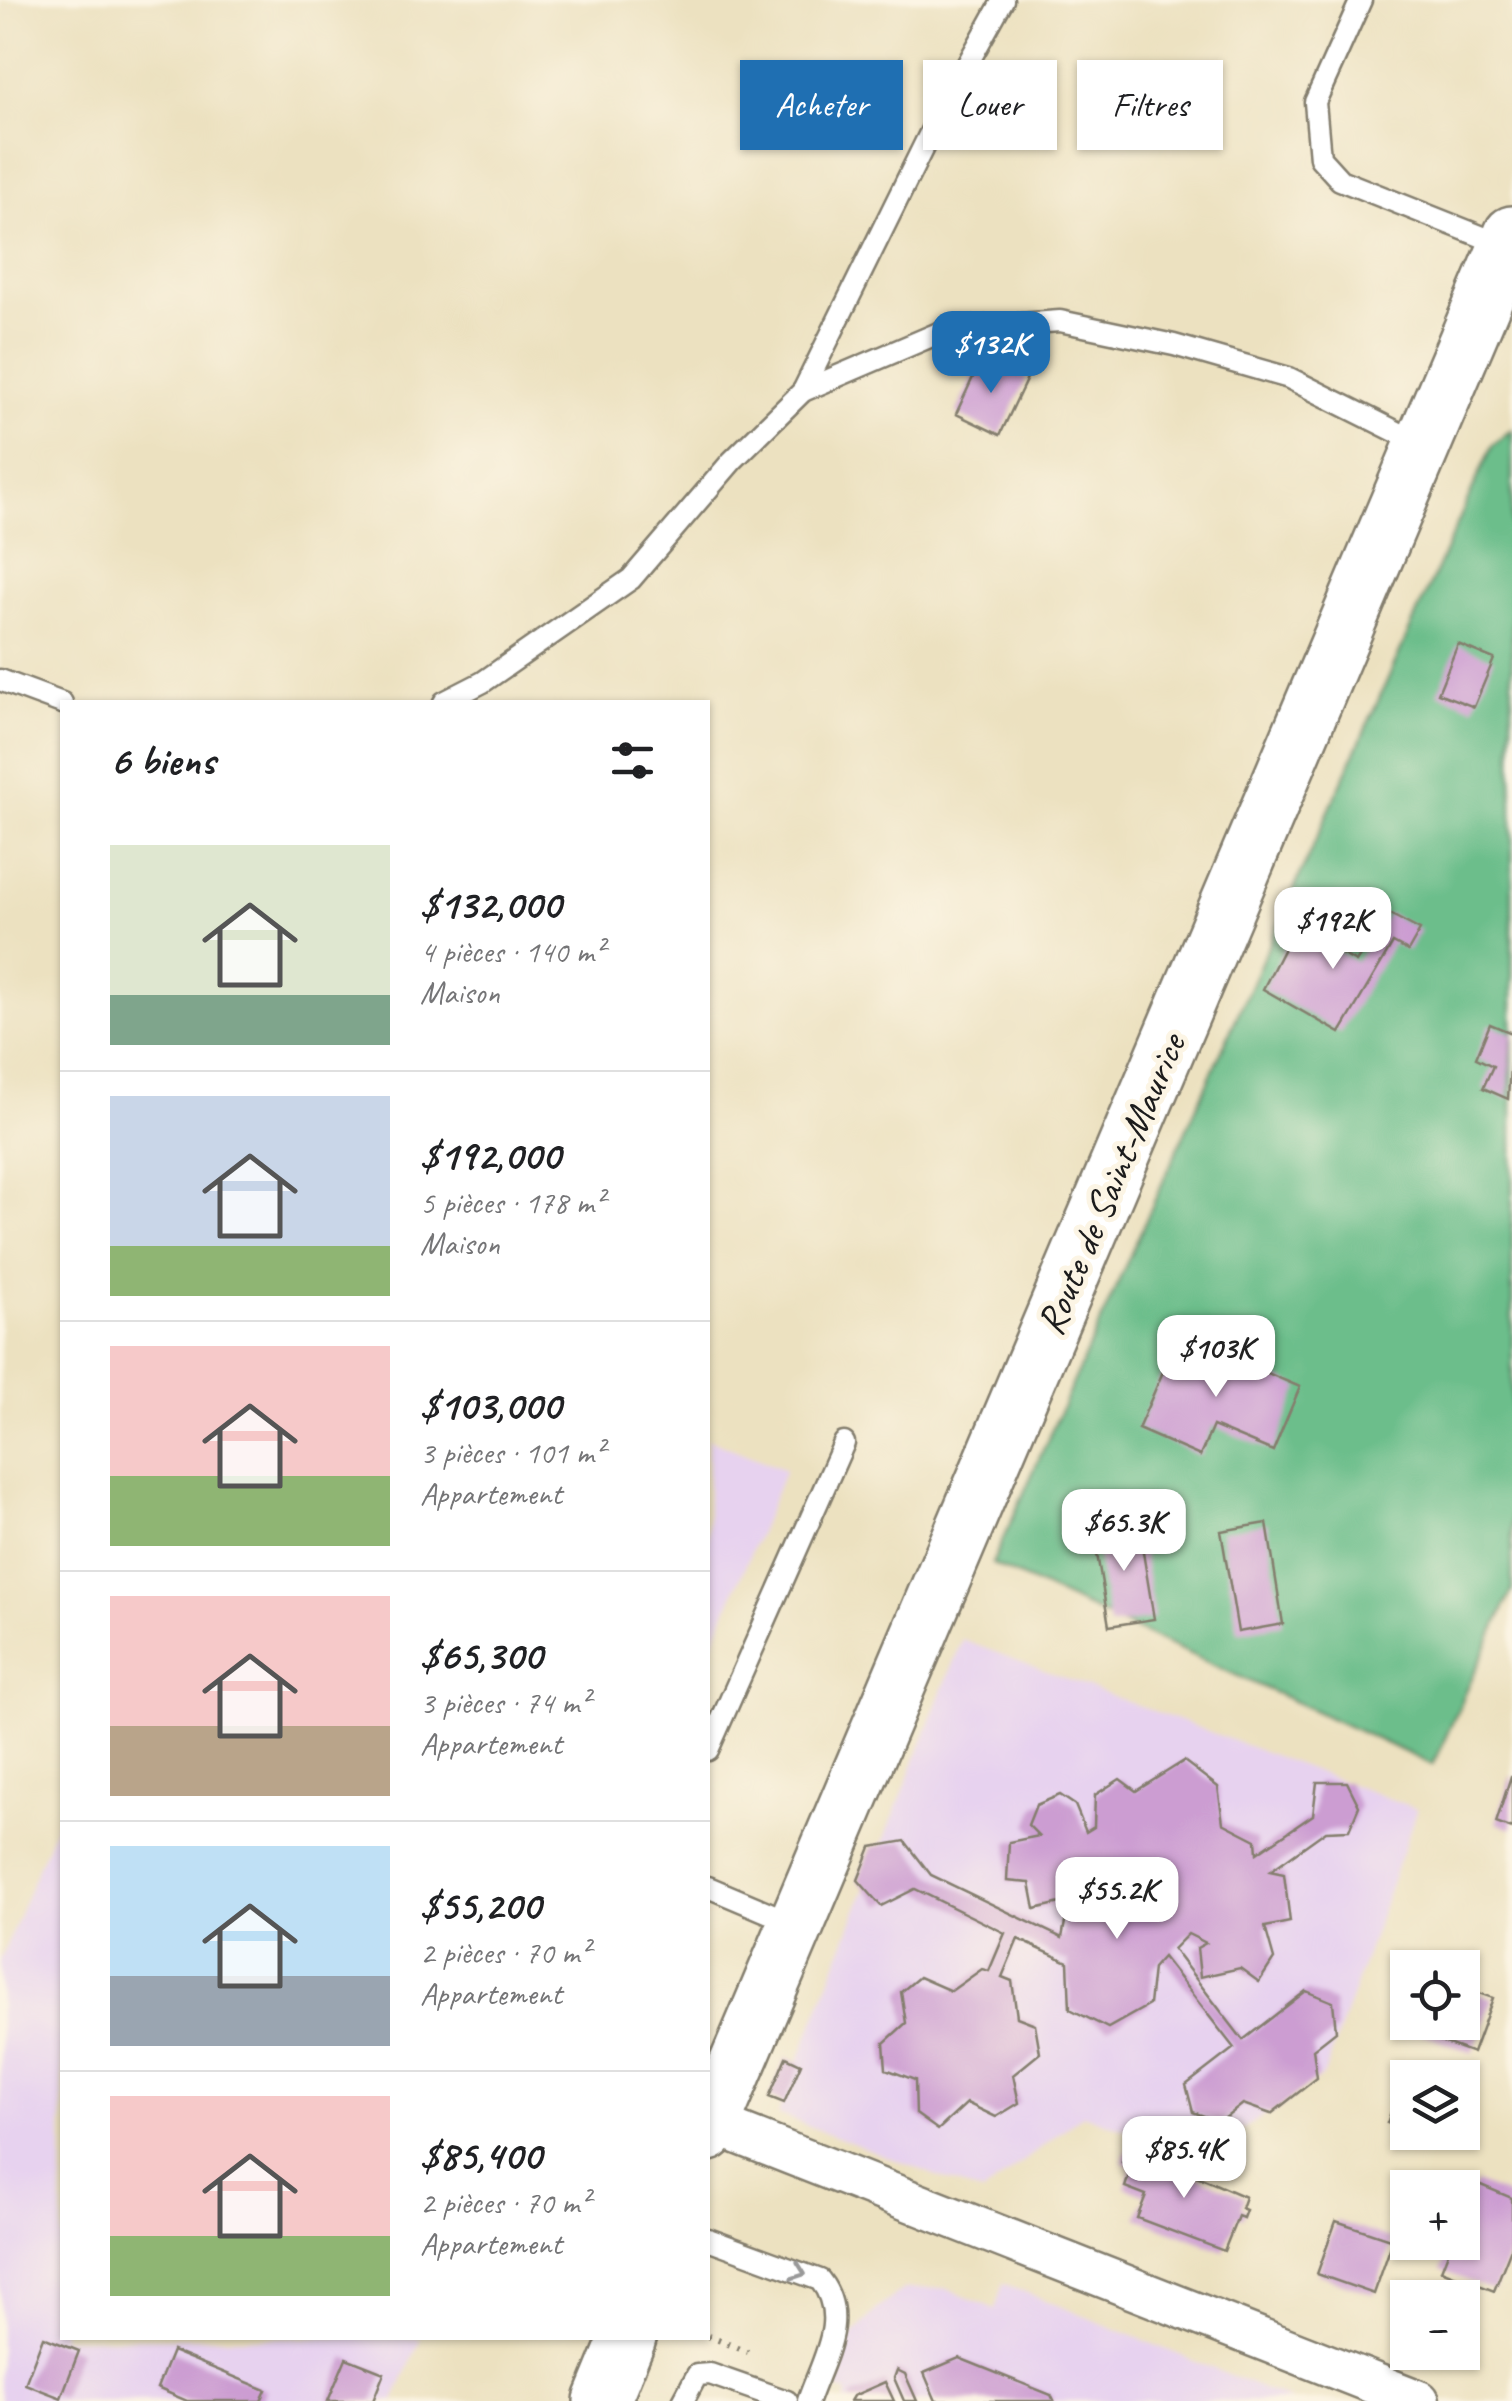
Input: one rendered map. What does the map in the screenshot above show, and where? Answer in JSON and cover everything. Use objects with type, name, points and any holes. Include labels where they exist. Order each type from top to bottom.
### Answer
[{"type":"street","name":"Route de Saint-Maurice","points":[[710,2128],[1510,240]]},
{"type":"street","points":[[710,2128],[1419,2401]]},
{"type":"street","points":[[602,2401],[627,2340]]},
{"type":"lane","points":[[448,700],[483,682],[630,579],[732,462],[802,391],[937,119],[1004,0]]},
{"type":"lane","points":[[1361,0],[1315,102],[1320,158],[1340,180],[1510,240]]},
{"type":"lane","points":[[802,391],[948,329],[1060,320],[1174,345],[1289,378],[1423,445]]},
{"type":"lane","points":[[0,680],[60,702]]},
{"type":"lane","points":[[710,1745],[844,1443]]},
{"type":"lane","points":[[710,1889],[795,1924]]},
{"type":"lane","points":[[710,2240],[820,2280],[833,2296],[837,2318],[808,2401]]},
{"type":"lane","points":[[683,2401],[697,2375],[710,2374],[787,2401]]},
{"type":"shaded area","points":[[710,1440],[785,1470],[710,1650]]},
{"type":"shaded area","points":[[962,1640],[1417,1809],[1324,2075],[1201,2158],[1083,2114],[983,2194],[778,2114]]},
{"type":"shaded area","points":[[60,1814],[60,2340],[420,2340],[394,2401],[0,2401],[0,1961]]},
{"type":"shaded area","points":[[1003,2283],[1292,2401],[845,2401],[848,2393],[829,2386],[849,2339],[878,2308],[904,2289],[944,2288],[995,2309]]},
{"type":"green space","points":[[1512,429],[1512,1590],[1433,1765],[992,1564],[1492,446]]},
{"type":"building","points":[[982,358],[1027,378],[1000,435],[956,414]]},
{"type":"building","points":[[1458,644],[1494,659],[1474,707],[1438,693]]},
{"type":"building","points":[[1388,913],[1420,930],[1408,951],[1393,943],[1340,1033],[1263,989],[1295,927],[1356,962]]},
{"type":"building","points":[[1490,1024],[1512,1033],[1508,1099],[1483,1088],[1493,1066],[1476,1058]]},
{"type":"building","points":[[1179,1335],[1300,1387],[1273,1451],[1213,1426],[1200,1456],[1138,1429]]},
{"type":"building","points":[[1138,1522],[1154,1619],[1109,1626],[1093,1530]]},
{"type":"building","points":[[1267,1523],[1283,1624],[1238,1632],[1221,1531]]},
{"type":"building","points":[[1184,1761],[1218,1787],[1223,1823],[1256,1840],[1257,1853],[1313,1815],[1317,1782],[1347,1782],[1359,1806],[1349,1830],[1326,1831],[1270,1871],[1284,1874],[1290,1922],[1265,1927],[1274,1959],[1259,1982],[1240,1968],[1200,1977],[1197,1948],[1206,1943],[1188,1934],[1173,1949],[1243,2040],[1306,1991],[1333,2002],[1336,2031],[1313,2049],[1317,2078],[1271,2114],[1243,2104],[1220,2122],[1193,2112],[1186,2085],[1234,2048],[1163,1957],[1153,1968],[1149,2005],[1108,2028],[1070,2009],[1068,1962],[1018,1939],[1002,1977],[1012,1981],[1017,2017],[1035,2024],[1040,2053],[1013,2075],[1019,2103],[996,2117],[967,2103],[938,2130],[916,2114],[915,2080],[886,2069],[884,2043],[906,2023],[901,1992],[919,1977],[951,1991],[982,1969],[989,1971],[1005,1933],[915,1889],[881,1906],[858,1880],[871,1847],[905,1841],[931,1875],[1062,1938],[1069,1901],[1035,1909],[1030,1883],[1007,1881],[1009,1842],[1039,1836],[1028,1825],[1036,1805],[1060,1795],[1075,1805],[1086,1832],[1094,1827],[1095,1795],[1120,1779],[1136,1791]]},
{"type":"building","points":[[1512,1776],[1512,1829],[1496,1823]]},
{"type":"building","points":[[1480,1993],[1493,1998],[1480,2034]]},
{"type":"building","points":[[1437,2040],[1478,2040],[1473,2053]]},
{"type":"building","points":[[786,2057],[801,2064],[784,2103],[769,2097]]},
{"type":"building","points":[[1126,2151],[1160,2160],[1245,2197],[1243,2218],[1238,2216],[1224,2251],[1137,2218],[1146,2195],[1125,2187],[1132,2166],[1122,2162]]},
{"type":"building","points":[[1480,2185],[1512,2198],[1512,2246],[1494,2291],[1480,2285],[1480,2280],[1466,2280],[1441,2270],[1445,2260],[1480,2260]]},
{"type":"building","points":[[1336,2221],[1390,2239],[1374,2294],[1317,2274]]},
{"type":"building","points":[[43,2337],[79,2351],[61,2398],[25,2384]]},
{"type":"building","points":[[172,2351],[266,2390],[261,2401],[187,2401],[157,2388]]},
{"type":"building","points":[[346,2358],[384,2373],[373,2401],[328,2401]]},
{"type":"building","points":[[959,2358],[1051,2395],[1054,2401],[936,2401],[924,2373]]},
{"type":"building","points":[[897,2370],[905,2374],[917,2401],[904,2401],[894,2378]]},
{"type":"building","points":[[885,2382],[894,2401],[850,2401],[853,2396]]}]
